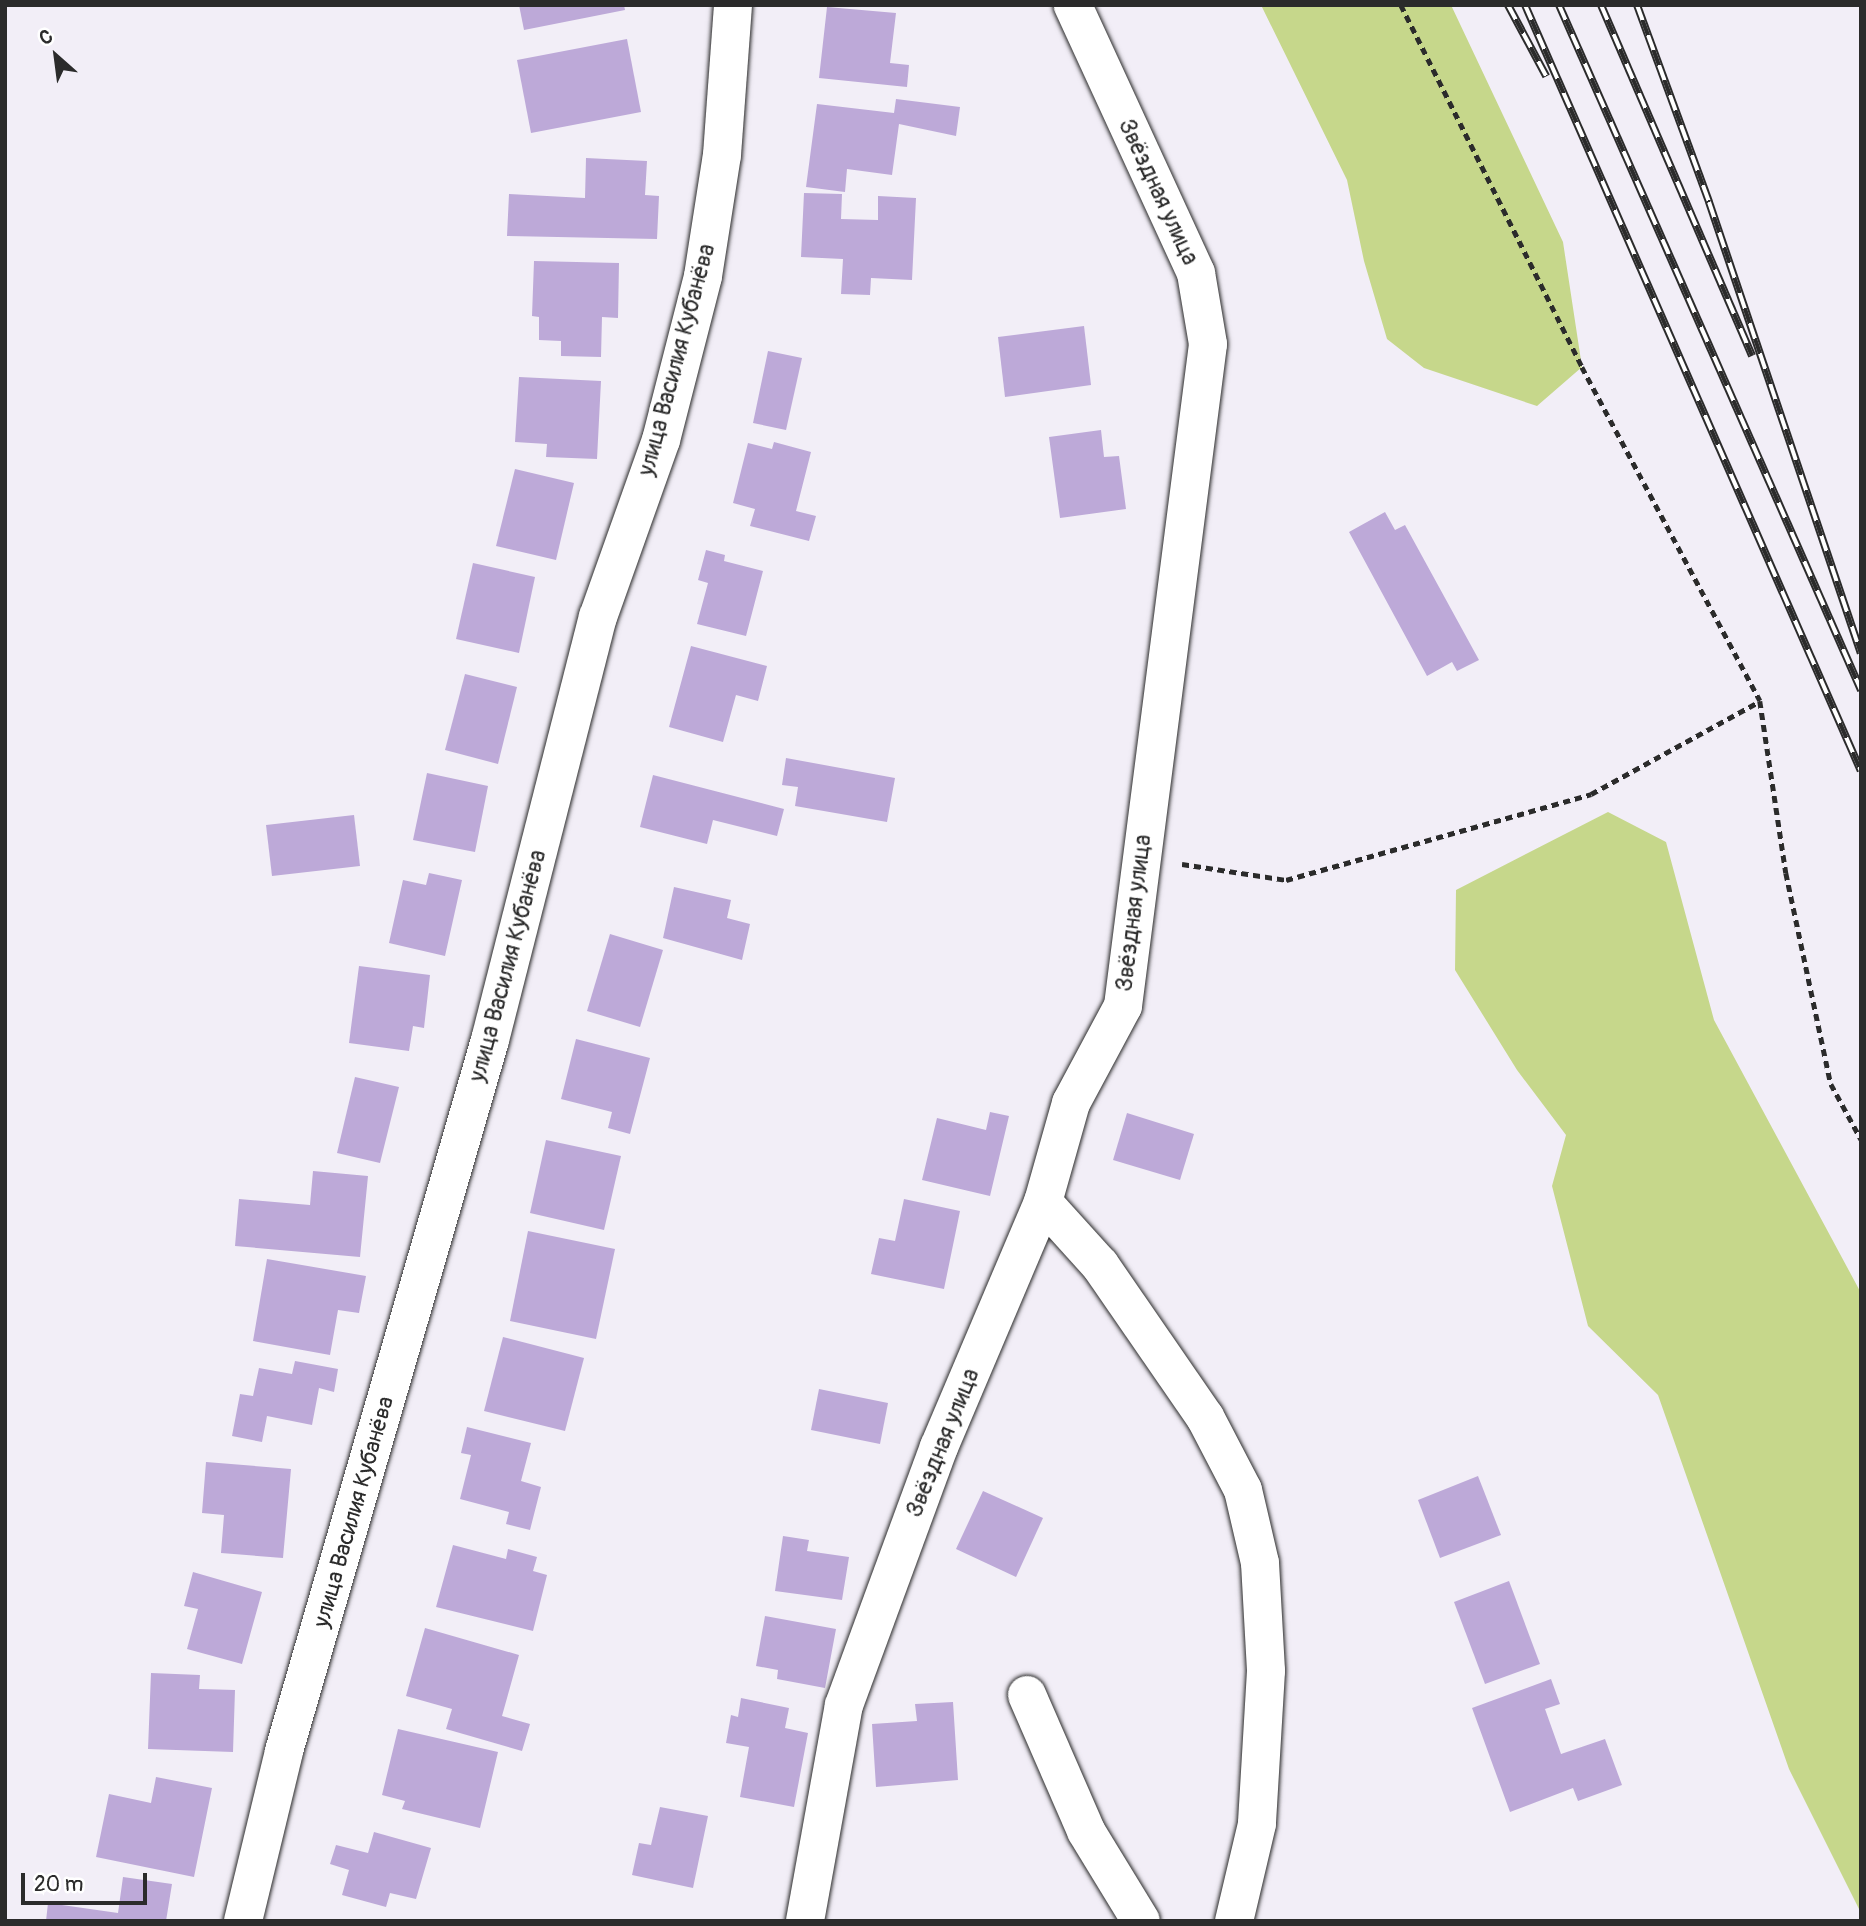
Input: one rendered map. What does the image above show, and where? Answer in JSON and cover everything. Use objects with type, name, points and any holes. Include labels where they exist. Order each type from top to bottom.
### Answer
[{"type":"street","name":"улица Василия Кубанёва","points":[[243,1921],[284,1751],[490,1040],[598,617],[661,440],[703,276],[722,155],[733,5]]},
{"type":"street","name":"Звёздная улица","points":[[805,1921],[844,1705],[939,1447],[1044,1202],[1071,1103],[1124,1006],[1208,344],[1196,273],[1073,5]]},
{"type":"street","points":[[1044,1202],[1100,1265],[1183,1384],[1243,1490],[1260,1563],[1266,1671],[1257,1824],[1234,1921]]},
{"type":"street","points":[[1027,1695],[1086,1831],[1141,1921]]},
{"type":"path","points":[[1401,5],[1582,367],[1760,701],[1786,873],[1831,1084],[1861,1139]]},
{"type":"path","points":[[1141,858],[1286,880],[1591,794],[1760,701]]},
{"type":"green space","points":[[1261,5],[1451,5],[1563,242],[1582,367],[1537,406],[1424,368],[1387,339],[1364,261],[1347,180]]},
{"type":"green space","points":[[1608,812],[1666,842],[1714,1020],[1861,1293],[1861,1913],[1789,1769],[1658,1395],[1588,1326],[1552,1186],[1566,1135],[1517,1070],[1455,970],[1456,890]]},
{"type":"building","points":[[519,5],[624,5],[625,10],[524,30]]},
{"type":"building","points":[[827,7],[896,13],[890,63],[909,65],[907,87],[819,78]]},
{"type":"building","points":[[627,39],[641,112],[531,133],[517,60]]},
{"type":"building","points":[[896,99],[960,107],[956,136],[899,124],[892,175],[847,169],[845,192],[806,187],[817,104],[894,113]]},
{"type":"building","points":[[586,158],[647,161],[645,195],[659,196],[657,239],[507,236],[509,194],[585,198]]},
{"type":"building","points":[[804,193],[842,194],[841,219],[878,220],[878,196],[916,198],[912,280],[871,278],[870,295],[841,294],[843,259],[801,257]]},
{"type":"building","points":[[534,261],[619,263],[618,318],[602,317],[601,357],[561,356],[561,341],[539,340],[539,317],[532,316]]},
{"type":"building","points":[[1084,326],[1091,385],[1005,397],[998,337]]},
{"type":"building","points":[[768,351],[802,358],[786,430],[753,423]]},
{"type":"building","points":[[519,377],[601,381],[597,459],[546,457],[547,444],[515,442]]},
{"type":"building","points":[[1101,430],[1104,457],[1119,456],[1126,509],[1060,518],[1049,437]]},
{"type":"building","points":[[774,442],[811,452],[796,511],[816,516],[809,541],[750,526],[755,509],[733,503],[748,443],[772,449]]},
{"type":"building","points":[[515,469],[574,483],[556,560],[496,546]]},
{"type":"building","points":[[1385,512],[1395,530],[1405,525],[1479,660],[1457,671],[1452,662],[1427,676],[1349,532]]},
{"type":"building","points":[[706,550],[725,555],[724,561],[763,571],[746,636],[697,624],[708,583],[698,580]]},
{"type":"building","points":[[473,563],[535,577],[519,653],[456,639]]},
{"type":"building","points":[[691,646],[767,666],[758,701],[736,695],[723,742],[669,727]]},
{"type":"building","points":[[465,674],[517,687],[498,764],[445,750]]},
{"type":"building","points":[[786,758],[895,778],[887,822],[795,806],[798,787],[782,785]]},
{"type":"building","points":[[427,773],[488,786],[475,852],[413,840]]},
{"type":"building","points":[[653,775],[784,809],[777,836],[713,820],[707,844],[640,827]]},
{"type":"building","points":[[354,815],[360,866],[272,876],[266,825]]},
{"type":"building","points":[[429,873],[462,880],[445,956],[389,943],[403,880],[426,885]]},
{"type":"building","points":[[674,887],[731,900],[727,918],[750,924],[742,960],[663,938]]},
{"type":"building","points":[[610,934],[663,950],[640,1027],[587,1011]]},
{"type":"building","points":[[359,966],[430,975],[424,1028],[413,1026],[409,1051],[349,1043]]},
{"type":"building","points":[[576,1039],[650,1058],[630,1134],[608,1128],[612,1112],[561,1099]]},
{"type":"building","points":[[355,1077],[399,1087],[380,1163],[337,1153]]},
{"type":"building","points":[[990,1112],[1009,1116],[990,1196],[922,1180],[937,1118],[986,1130]]},
{"type":"building","points":[[1127,1113],[1194,1134],[1180,1180],[1113,1160]]},
{"type":"building","points":[[546,1140],[621,1156],[604,1230],[530,1213]]},
{"type":"building","points":[[313,1171],[368,1176],[360,1257],[235,1246],[239,1199],[310,1205]]},
{"type":"building","points":[[904,1199],[960,1211],[944,1289],[871,1274],[879,1238],[895,1241]]},
{"type":"building","points":[[528,1231],[615,1249],[596,1339],[510,1321]]},
{"type":"building","points":[[267,1259],[366,1276],[359,1313],[338,1310],[330,1355],[253,1341]]},
{"type":"building","points":[[503,1337],[584,1358],[565,1431],[484,1411]]},
{"type":"building","points":[[295,1361],[338,1369],[334,1392],[319,1388],[312,1425],[267,1416],[262,1442],[232,1436],[240,1394],[253,1396],[259,1368],[292,1374]]},
{"type":"building","points":[[819,1389],[888,1403],[880,1444],[811,1430]]},
{"type":"building","points":[[467,1427],[531,1443],[521,1481],[541,1487],[530,1530],[506,1524],[509,1512],[460,1499],[471,1455],[461,1453]]},
{"type":"building","points":[[206,1462],[291,1469],[283,1558],[221,1553],[224,1515],[202,1513]]},
{"type":"building","points":[[1478,1476],[1501,1535],[1440,1558],[1418,1500]]},
{"type":"building","points":[[983,1491],[1043,1518],[1016,1577],[956,1549]]},
{"type":"building","points":[[783,1536],[809,1540],[807,1551],[849,1557],[842,1600],[775,1591]]},
{"type":"building","points":[[453,1545],[506,1559],[508,1549],[537,1557],[533,1571],[547,1575],[533,1631],[436,1607]]},
{"type":"building","points":[[193,1572],[262,1592],[242,1664],[187,1649],[198,1609],[184,1606]]},
{"type":"building","points":[[1509,1581],[1540,1664],[1485,1684],[1454,1602]]},
{"type":"building","points":[[765,1616],[836,1629],[825,1688],[777,1679],[778,1670],[756,1666]]},
{"type":"building","points":[[425,1628],[519,1655],[502,1716],[530,1724],[522,1751],[446,1729],[452,1709],[406,1696]]},
{"type":"building","points":[[151,1673],[200,1675],[199,1689],[235,1690],[233,1752],[148,1749]]},
{"type":"building","points":[[1551,1679],[1560,1704],[1545,1709],[1561,1754],[1605,1739],[1622,1785],[1578,1801],[1573,1788],[1510,1812],[1472,1708]]},
{"type":"building","points":[[741,1698],[789,1708],[785,1728],[808,1733],[794,1807],[740,1797],[749,1747],[726,1743],[731,1715],[738,1717]]},
{"type":"building","points":[[953,1702],[958,1780],[876,1787],[872,1724],[917,1721],[915,1704]]},
{"type":"building","points":[[398,1729],[498,1752],[480,1828],[402,1809],[405,1801],[382,1795]]},
{"type":"building","points":[[156,1777],[212,1788],[194,1877],[96,1857],[109,1794],[151,1803]]},
{"type":"building","points":[[660,1807],[708,1816],[693,1888],[632,1875],[639,1843],[651,1845]]},
{"type":"building","points":[[374,1832],[431,1848],[416,1899],[390,1893],[386,1907],[342,1895],[349,1870],[330,1864],[336,1845],[368,1853]]},
{"type":"building","points":[[123,1877],[172,1884],[166,1921],[46,1921],[48,1903],[118,1913]]},
{"type":"railway","points":[[1508,5],[1546,76]]},
{"type":"railway","points":[[1525,5],[1861,771]]},
{"type":"railway","points":[[1559,5],[1861,690]]},
{"type":"railway","points":[[1601,5],[1752,356]]},
{"type":"railway","points":[[1637,5],[1709,202],[1861,653]]}]
